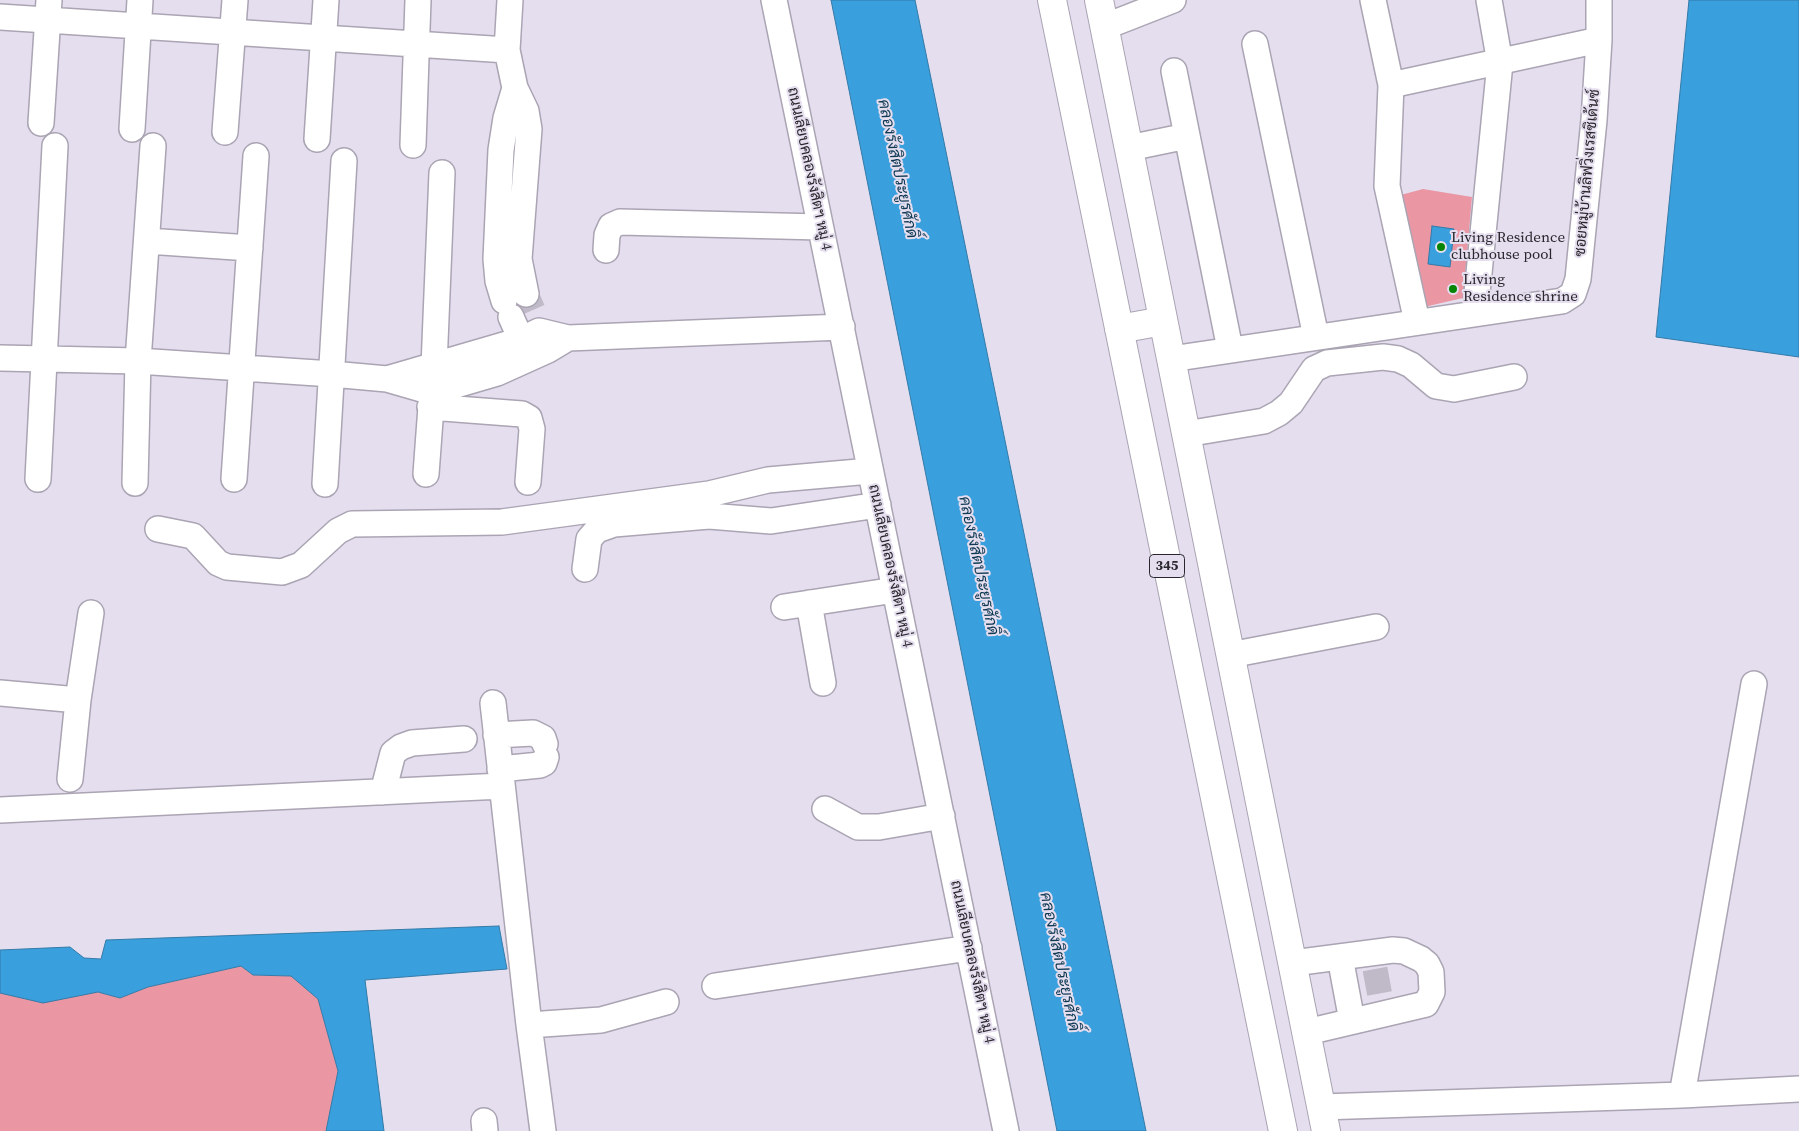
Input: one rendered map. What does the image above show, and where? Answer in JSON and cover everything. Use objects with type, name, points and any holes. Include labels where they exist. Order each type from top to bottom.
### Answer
[{"type":"main road","name":"345","points":[[1052,0],[1283,1131]]},
{"type":"main road","points":[[1099,0],[1324,1119]]},
{"type":"main road","points":[[1119,329],[1163,321]]},
{"type":"street","points":[[132,129],[140,0]]},
{"type":"street","points":[[225,132],[235,0]]},
{"type":"street","points":[[317,139],[326,0]]},
{"type":"street","points":[[413,145],[418,0]]},
{"type":"street","points":[[431,400],[497,372],[531,327],[519,259],[529,129],[526,111],[515,88],[507,50],[510,0]]},
{"type":"street","name":"ถนนเลียบคลองรังสิตฯ หมู่ 4","points":[[774,0],[1006,1131]]},
{"type":"street","points":[[1104,27],[1173,0]]},
{"type":"street","points":[[1373,0],[1391,86],[1387,186],[1417,322]]},
{"type":"street","points":[[1475,313],[1500,63],[1489,0]]},
{"type":"street","name":"ซอยหมู่บ้านลิฟวิ่งเรสซิเด้นซ์","points":[[1171,359],[1562,301],[1573,294],[1578,279],[1587,187],[1599,40],[1599,0]]},
{"type":"street","points":[[41,123],[48,10]]},
{"type":"street","points":[[0,17],[48,10],[138,26],[507,50]]},
{"type":"street","points":[[1391,86],[1599,40]]},
{"type":"street","points":[[1255,44],[1316,337]]},
{"type":"street","points":[[1174,71],[1230,349]]},
{"type":"street","points":[[1129,148],[1187,136]]},
{"type":"street","points":[[38,479],[42,358],[55,146]]},
{"type":"street","points":[[135,483],[138,361],[153,146]]},
{"type":"street","points":[[234,479],[256,156]]},
{"type":"street","points":[[325,484],[344,161]]},
{"type":"street","points":[[426,474],[434,366],[442,173]]},
{"type":"street","points":[[606,250],[607,235],[611,226],[620,222],[820,227]]},
{"type":"street","points":[[147,241],[250,248]]},
{"type":"street","points":[[386,379],[434,366],[531,327],[842,327]]},
{"type":"street","points":[[1186,434],[1264,421],[1279,413],[1291,403],[1314,370],[1327,363],[1383,357],[1398,359],[1411,365],[1436,386],[1454,390],[1514,377]]},
{"type":"street","points":[[0,358],[138,361],[386,379],[431,400],[522,414],[529,418],[532,429],[528,482]]},
{"type":"street","points":[[158,529],[193,536],[218,563],[227,566],[282,572],[301,565],[338,531],[352,524],[502,522],[710,494],[775,478],[870,471]]},
{"type":"street","points":[[585,568],[589,539],[597,530],[614,524],[709,516],[771,521],[878,505]]},
{"type":"street","points":[[784,607],[895,590]]},
{"type":"street","points":[[809,604],[823,683]]},
{"type":"street","points":[[70,779],[78,700],[91,613]]},
{"type":"street","points":[[1230,655],[1376,627]]},
{"type":"street","points":[[1682,1095],[1754,684]]},
{"type":"street","points":[[0,692],[78,700]]},
{"type":"street","points":[[493,703],[529,1025],[543,1131]]},
{"type":"street","points":[[0,810],[383,792],[501,778],[544,763],[546,750],[543,738],[533,733],[496,735]]},
{"type":"street","points":[[383,792],[393,753],[401,746],[412,743],[464,739]]},
{"type":"street","points":[[825,809],[858,827],[879,827],[942,816]]},
{"type":"street","points":[[715,986],[969,948]]},
{"type":"street","points":[[1293,962],[1340,957],[1373,961],[1404,951],[1422,959],[1431,972],[1432,992],[1426,1004],[1382,1004],[1352,1021],[1307,1032]]},
{"type":"street","points":[[1340,957],[1352,1021]]},
{"type":"street","points":[[529,1025],[601,1020],[666,1002]]},
{"type":"street","points":[[1324,1119],[1798,1086]]},
{"type":"shaded area","points":[[1423,189],[1472,197],[1463,298],[1424,307],[1397,196]]},
{"type":"shaded area","points":[[241,966],[253,975],[291,976],[318,999],[338,1071],[326,1131],[0,1131],[0,993],[76,995],[98,992],[120,998],[148,987]]},
{"type":"water","name":"คลองรังสิตประยูรศักดิ์","points":[[831,0],[915,0],[1146,1131],[1057,1131]]},
{"type":"water","points":[[1689,0],[1799,0],[1799,357],[1656,337]]},
{"type":"water","name":"Living Residence clubhouse pool","points":[[1432,226],[1454,229],[1450,267],[1428,264]]},
{"type":"water","points":[[499,926],[507,969],[365,980],[384,1131],[326,1131],[338,1071],[318,999],[291,976],[253,975],[241,966],[148,987],[120,998],[98,992],[43,1003],[0,993],[0,950],[70,947],[84,958],[101,959],[106,940]]},
{"type":"tunnel","points":[[526,294],[533,310]]},
{"type":"tunnel","points":[[1375,969],[1380,996]]},
{"type":"place","name":"Living Residence clubhouse pool","points":[[1441,247]]},
{"type":"place","name":"Living Residence shrine","points":[[1453,289]]}]
